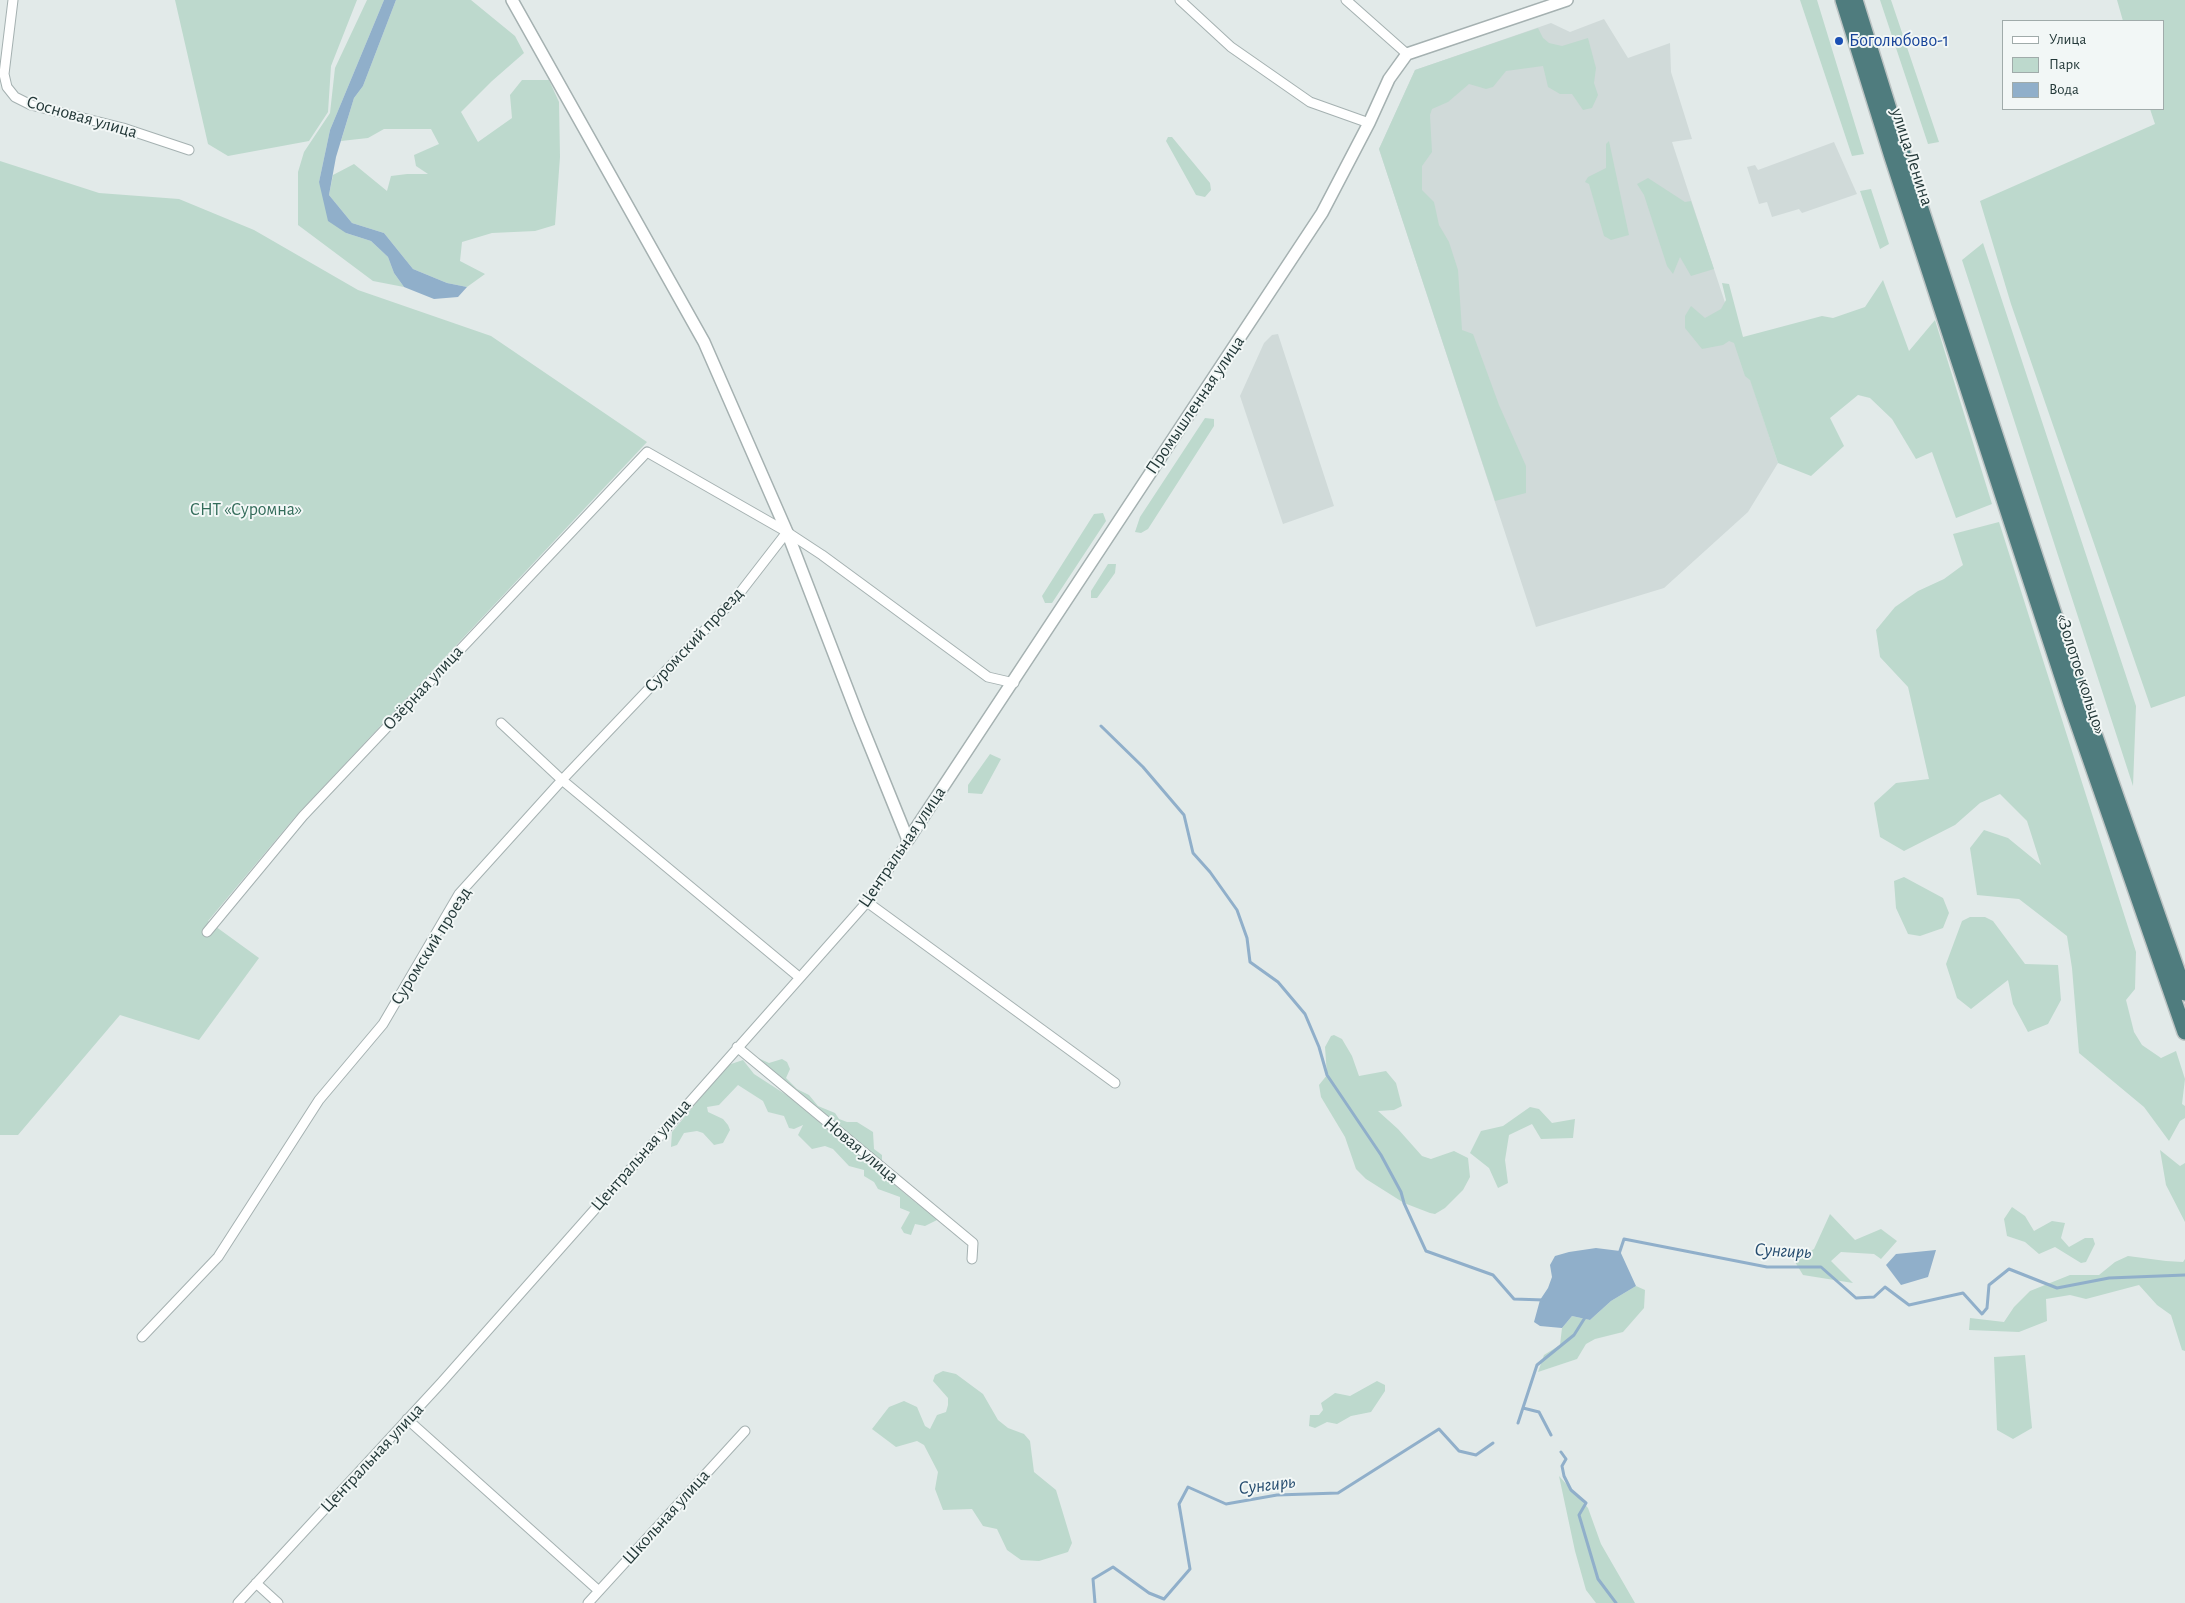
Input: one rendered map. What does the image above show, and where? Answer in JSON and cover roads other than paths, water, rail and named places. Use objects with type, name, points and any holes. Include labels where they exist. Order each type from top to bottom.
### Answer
[{"type":"highway","name":"улица Ленина","points":[[1843,0],[1892,157],[1953,323]]},
{"type":"highway","name":"улица Ленина","points":[[1855,0],[1953,323]]},
{"type":"highway","name":"«Золотое кольцо»","points":[[1953,323],[2185,993]]},
{"type":"highway","name":"«Золотое кольцо»","points":[[1953,323],[2071,704],[2185,1032]]},
{"type":"street","name":"Сосновая улица","points":[[13,0],[4,74],[7,87],[15,97],[31,105],[123,128],[189,150]]},
{"type":"street","points":[[512,0],[704,342],[787,532],[908,840]]},
{"type":"street","points":[[1180,0],[1232,47],[1310,102],[1369,124]]},
{"type":"street","points":[[1346,0],[1407,54],[1543,3],[1567,0]]},
{"type":"street","name":"Промышленная улица","points":[[1014,683],[1090,562],[1322,213],[1369,124],[1389,79],[1407,54]]},
{"type":"street","name":"Озёрная улица","points":[[207,932],[303,816],[646,452],[787,532]]},
{"type":"street","points":[[787,532],[830,561],[988,677],[1014,683]]},
{"type":"street","name":"Суромский проезд","points":[[142,1337],[218,1257],[319,1100],[383,1024],[459,894],[562,780],[738,594],[787,532]]},
{"type":"street","name":"Центральная улица","points":[[238,1603],[407,1419],[867,902],[1014,683]]},
{"type":"street","points":[[502,723],[562,780],[799,977]]},
{"type":"street","points":[[867,902],[1115,1083]]},
{"type":"street","name":"Новая улица","points":[[737,1047],[972,1244],[972,1260]]},
{"type":"street","points":[[407,1419],[599,1591]]},
{"type":"street","name":"Школьная улица","points":[[588,1603],[745,1431]]},
{"type":"street","points":[[256,1583],[278,1603]]},
{"type":"water","points":[[384,0],[396,0],[363,86],[354,98],[336,157],[329,195],[352,223],[384,233],[413,269],[447,283],[467,287],[458,297],[434,299],[404,287],[394,273],[388,257],[371,241],[346,233],[328,221],[319,182],[330,130]]},
{"type":"water","points":[[1596,1248],[1620,1251],[1636,1286],[1611,1301],[1590,1320],[1572,1316],[1562,1328],[1540,1326],[1534,1322],[1540,1300],[1548,1288],[1552,1277],[1550,1265],[1555,1256]]},
{"type":"water","points":[[1936,1250],[1928,1277],[1901,1285],[1886,1265],[1896,1254]]},
{"type":"waterway","points":[[1101,726],[1143,767],[1184,815],[1193,853],[1210,872],[1237,910],[1247,938],[1250,962],[1278,982],[1305,1014],[1319,1047],[1327,1075],[1381,1155],[1401,1192],[1404,1203],[1426,1251],[1493,1275],[1514,1299],[1544,1300]]},
{"type":"waterway","name":"Сунгирь","points":[[1619,1254],[1624,1239],[1767,1267],[1821,1267],[1856,1298],[1874,1297],[1885,1287],[1909,1305],[1963,1293],[1982,1314],[1987,1308],[1989,1285],[2009,1269],[2057,1288],[2109,1278],[2185,1275]]},
{"type":"waterway","name":"Сунгирь","points":[[1518,1423],[1537,1365],[1574,1335],[1586,1316]]},
{"type":"waterway","points":[[1523,1408],[1539,1412],[1551,1435]]},
{"type":"waterway","name":"Сунгирь","points":[[1095,1603],[1093,1579],[1113,1567],[1149,1593],[1164,1599],[1190,1569],[1179,1504],[1188,1487],[1226,1504],[1277,1495],[1338,1493],[1439,1429],[1459,1451],[1476,1455],[1493,1443]]},
{"type":"waterway","points":[[1561,1452],[1566,1459],[1562,1466],[1564,1476],[1571,1490],[1586,1503],[1579,1515],[1598,1579],[1616,1603]]},
{"type":"place","name":"Боголюбово-1","points":[[1839,41]]},
{"type":"park label","name":"СНТ «Суромна»","points":[[246,510]]}]
